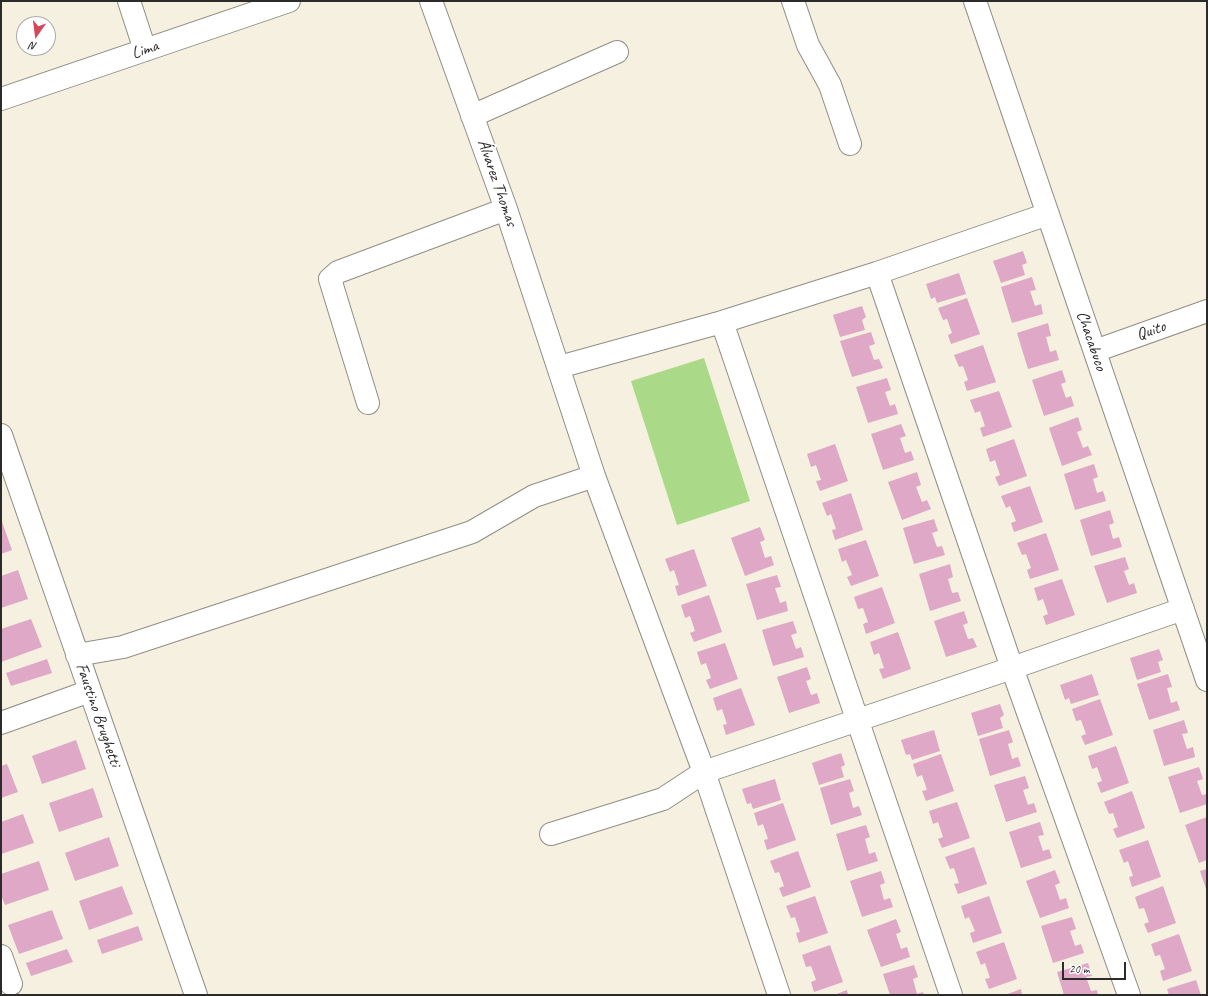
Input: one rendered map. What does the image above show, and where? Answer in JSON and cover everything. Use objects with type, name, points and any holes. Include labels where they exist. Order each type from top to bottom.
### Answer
[{"type":"street","points":[[129,1],[145,50]]},
{"type":"street","name":"Lima","points":[[1,99],[289,1]]},
{"type":"street","name":"Álvarez Thomas","points":[[431,1],[506,209],[594,476],[704,772],[779,995]]},
{"type":"street","points":[[793,1],[808,45],[830,86],[850,144]]},
{"type":"street","name":"Chacabuco","points":[[975,1],[1207,680]]},
{"type":"street","points":[[472,116],[617,52]]},
{"type":"street","points":[[368,403],[330,279],[338,272],[506,209]]},
{"type":"street","points":[[559,367],[722,322],[877,273],[1048,214]]},
{"type":"street","points":[[877,273],[1012,668],[1129,995]]},
{"type":"street","name":"Quito","points":[[1095,351],[1207,311]]},
{"type":"street","points":[[722,322],[952,995]]},
{"type":"street","name":"Faustino Brughetti","points":[[1,435],[196,995]]},
{"type":"street","points":[[78,655],[123,647],[472,532],[534,496],[594,476]]},
{"type":"street","points":[[551,834],[663,799],[704,772],[1182,609]]},
{"type":"street","points":[[1,723],[90,691]]},
{"type":"street","points":[[1,956],[11,984]]},
{"type":"green space","points":[[704,358],[750,501],[677,525],[631,381]]},
{"type":"building","points":[[1023,251],[1027,263],[1022,265],[1025,275],[1001,283],[993,261]]},
{"type":"building","points":[[959,273],[966,294],[937,303],[935,297],[931,299],[926,284]]},
{"type":"building","points":[[1032,277],[1036,290],[1030,291],[1035,306],[1041,304],[1043,314],[1012,323],[1001,287]]},
{"type":"building","points":[[967,298],[980,334],[951,344],[948,335],[952,333],[947,319],[943,320],[938,308]]},
{"type":"building","points":[[862,306],[866,317],[862,320],[865,330],[840,337],[833,315]]},
{"type":"building","points":[[1048,323],[1051,336],[1046,337],[1050,352],[1056,350],[1059,360],[1028,369],[1017,333]]},
{"type":"building","points":[[871,332],[875,344],[869,346],[874,360],[879,359],[883,368],[852,377],[840,341]]},
{"type":"building","points":[[983,345],[996,382],[967,391],[964,382],[968,380],[963,366],[959,367],[954,355]]},
{"type":"building","points":[[1062,370],[1066,382],[1061,384],[1066,398],[1071,396],[1074,406],[1044,416],[1032,380]]},
{"type":"building","points":[[887,378],[891,390],[885,392],[890,406],[895,404],[898,414],[868,423],[856,387]]},
{"type":"building","points":[[999,391],[1012,427],[983,437],[980,428],[985,426],[980,411],[975,413],[970,400]]},
{"type":"building","points":[[1078,417],[1082,430],[1077,432],[1083,448],[1088,446],[1092,455],[1062,466],[1049,428]]},
{"type":"building","points":[[901,424],[906,436],[900,438],[905,453],[911,451],[914,460],[883,470],[871,434]]},
{"type":"building","points":[[1014,439],[1027,476],[999,486],[995,477],[1000,475],[995,460],[990,462],[986,449]]},
{"type":"building","points":[[835,444],[848,481],[820,491],[816,481],[821,480],[816,465],[811,467],[807,454]]},
{"type":"building","points":[[1094,464],[1098,477],[1093,479],[1097,493],[1103,491],[1106,501],[1075,510],[1064,474]]},
{"type":"building","points":[[917,472],[921,485],[916,487],[922,502],[927,500],[931,509],[902,520],[888,482]]},
{"type":"building","points":[[1030,486],[1043,522],[1014,532],[1011,523],[1016,521],[1010,506],[1006,508],[1001,496]]},
{"type":"building","points":[[851,493],[863,530],[835,540],[832,530],[836,529],[831,514],[827,516],[822,503]]},
{"type":"building","points":[[1110,510],[1114,523],[1109,525],[1113,539],[1119,537],[1122,547],[1091,556],[1080,520]]},
{"type":"building","points":[[1,519],[12,550],[1,554]]},
{"type":"building","points":[[934,519],[938,531],[932,533],[937,547],[942,546],[945,555],[914,564],[903,528]]},
{"type":"building","points":[[760,527],[765,540],[760,542],[765,558],[771,556],[774,565],[745,576],[731,538]]},
{"type":"building","points":[[1046,533],[1059,570],[1030,579],[1027,570],[1031,568],[1026,554],[1022,555],[1017,543]]},
{"type":"building","points":[[866,540],[879,576],[851,586],[847,577],[852,575],[846,560],[842,562],[838,549]]},
{"type":"building","points":[[694,549],[707,586],[678,596],[675,586],[679,585],[674,570],[670,572],[665,559]]},
{"type":"building","points":[[1125,557],[1129,569],[1124,571],[1129,585],[1134,583],[1137,593],[1107,603],[1094,566]]},
{"type":"building","points":[[950,564],[953,577],[948,579],[952,593],[958,592],[961,601],[930,611],[919,574]]},
{"type":"building","points":[[18,570],[28,599],[1,608],[1,576]]},
{"type":"building","points":[[777,575],[781,587],[775,588],[780,603],[786,601],[788,611],[757,620],[746,584]]},
{"type":"building","points":[[1062,579],[1075,615],[1046,625],[1043,616],[1048,614],[1043,599],[1038,601],[1034,588]]},
{"type":"building","points":[[882,587],[895,623],[866,634],[863,624],[868,622],[863,608],[858,609],[854,597]]},
{"type":"building","points":[[709,595],[722,632],[694,642],[690,633],[695,631],[690,616],[685,618],[681,605]]},
{"type":"building","points":[[964,611],[968,623],[963,625],[968,639],[973,638],[977,647],[946,657],[934,621]]},
{"type":"building","points":[[31,619],[42,647],[1,662],[1,629]]},
{"type":"building","points":[[793,621],[797,633],[791,635],[796,649],[801,647],[804,657],[773,666],[762,630]]},
{"type":"building","points":[[898,632],[911,669],[883,679],[879,669],[884,668],[879,653],[874,655],[870,642]]},
{"type":"building","points":[[725,643],[738,679],[710,689],[706,680],[711,678],[706,663],[701,665],[697,652]]},
{"type":"building","points":[[1159,649],[1163,660],[1158,662],[1161,672],[1137,680],[1130,658]]},
{"type":"building","points":[[47,659],[52,673],[11,686],[6,673]]},
{"type":"building","points":[[807,667],[811,679],[806,681],[811,695],[817,693],[820,703],[789,713],[777,677]]},
{"type":"building","points":[[1092,674],[1099,695],[1071,704],[1069,698],[1065,700],[1060,685]]},
{"type":"building","points":[[1168,674],[1172,687],[1167,688],[1171,703],[1177,701],[1180,710],[1149,720],[1137,684]]},
{"type":"building","points":[[741,688],[755,725],[726,735],[723,725],[727,724],[722,709],[717,711],[713,698]]},
{"type":"building","points":[[1100,699],[1113,735],[1085,745],[1081,736],[1086,734],[1081,720],[1076,721],[1072,709]]},
{"type":"building","points":[[1000,704],[1004,715],[1000,718],[1003,728],[978,736],[971,713]]},
{"type":"building","points":[[1184,720],[1188,733],[1182,734],[1187,749],[1193,747],[1195,757],[1164,766],[1153,730]]},
{"type":"building","points":[[934,730],[940,751],[912,760],[910,754],[906,755],[901,740]]},
{"type":"building","points":[[1009,730],[1013,742],[1008,744],[1012,759],[1018,757],[1021,766],[990,776],[979,739]]},
{"type":"building","points":[[76,740],[86,769],[42,784],[32,756]]},
{"type":"building","points":[[1116,746],[1129,783],[1101,793],[1097,783],[1102,781],[1097,767],[1092,769],[1088,756]]},
{"type":"building","points":[[841,753],[845,765],[841,767],[844,777],[819,785],[812,763]]},
{"type":"building","points":[[941,754],[954,791],[926,801],[922,791],[927,790],[922,775],[917,777],[913,764]]},
{"type":"building","points":[[7,764],[18,792],[1,798],[1,766]]},
{"type":"building","points":[[1199,767],[1203,779],[1197,781],[1202,795],[1207,794],[1207,804],[1180,813],[1168,777]]},
{"type":"building","points":[[1025,776],[1029,788],[1023,790],[1028,805],[1034,803],[1037,812],[1006,822],[994,785]]},
{"type":"building","points":[[775,779],[781,800],[753,809],[751,803],[747,804],[742,789]]},
{"type":"building","points":[[850,779],[854,791],[849,793],[853,808],[859,806],[862,815],[831,825],[820,788]]},
{"type":"building","points":[[93,788],[103,817],[59,832],[49,803]]},
{"type":"building","points":[[1132,791],[1145,828],[1117,838],[1113,829],[1118,827],[1113,813],[1109,814],[1104,802]]},
{"type":"building","points":[[957,802],[970,838],[942,848],[938,839],[943,837],[938,822],[933,824],[929,811]]},
{"type":"building","points":[[783,803],[796,840],[767,850],[764,840],[768,839],[763,824],[758,826],[754,813]]},
{"type":"building","points":[[23,814],[34,843],[1,854],[1,822]]},
{"type":"building","points":[[1207,817],[1207,860],[1199,863],[1185,825]]},
{"type":"building","points":[[1040,822],[1044,835],[1038,836],[1043,851],[1049,849],[1052,858],[1021,868],[1009,832]]},
{"type":"building","points":[[866,825],[870,837],[865,839],[869,854],[875,852],[878,861],[847,871],[836,834]]},
{"type":"building","points":[[109,837],[119,866],[75,881],[65,853]]},
{"type":"building","points":[[1148,840],[1161,877],[1132,887],[1129,877],[1133,876],[1128,861],[1124,863],[1119,850]]},
{"type":"building","points":[[974,847],[987,884],[958,894],[954,884],[959,883],[954,868],[950,869],[945,857]]},
{"type":"building","points":[[798,851],[811,887],[783,897],[779,888],[784,886],[779,872],[775,873],[770,861]]},
{"type":"building","points":[[39,861],[49,890],[5,905],[1,895],[1,874]]},
{"type":"building","points":[[1207,869],[1207,892],[1200,871]]},
{"type":"building","points":[[1055,870],[1060,883],[1055,885],[1060,900],[1066,898],[1069,908],[1040,918],[1026,881]]},
{"type":"building","points":[[881,871],[885,883],[880,885],[884,900],[890,898],[893,907],[862,917],[850,881]]},
{"type":"building","points":[[122,886],[133,914],[89,930],[79,901]]},
{"type":"building","points":[[1163,886],[1176,923],[1148,933],[1144,924],[1149,922],[1144,908],[1139,909],[1135,897]]},
{"type":"building","points":[[815,896],[828,933],[799,943],[796,933],[800,932],[795,917],[791,918],[786,906]]},
{"type":"building","points":[[989,896],[1002,933],[973,943],[970,933],[975,931],[969,917],[965,919],[961,906]]},
{"type":"building","points":[[52,910],[63,939],[19,954],[8,925]]},
{"type":"building","points":[[1072,917],[1076,929],[1070,931],[1075,946],[1081,944],[1084,953],[1053,963],[1041,926]]},
{"type":"building","points":[[896,919],[901,932],[896,934],[901,949],[907,947],[910,957],[881,967],[867,930]]},
{"type":"building","points":[[138,926],[143,940],[102,954],[97,940]]},
{"type":"building","points":[[1179,934],[1192,971],[1163,981],[1160,971],[1165,969],[1160,955],[1155,956],[1151,944]]},
{"type":"building","points":[[1004,942],[1017,979],[989,989],[985,979],[990,978],[985,963],[981,965],[976,952]]},
{"type":"building","points":[[830,945],[843,982],[814,992],[811,982],[816,980],[811,966],[806,967],[802,955]]},
{"type":"building","points":[[67,949],[73,962],[31,976],[26,963]]},
{"type":"building","points":[[1088,963],[1092,976],[1086,977],[1091,991],[1097,990],[1098,995],[1064,995],[1057,972]]},
{"type":"building","points":[[914,965],[918,977],[913,979],[917,994],[923,992],[924,995],[890,995],[883,974]]},
{"type":"building","points":[[1196,980],[1201,995],[1169,995],[1167,989]]},
{"type":"building","points":[[1021,989],[1022,995],[1005,995]]},
{"type":"building","points":[[847,990],[848,995],[834,995]]}]
